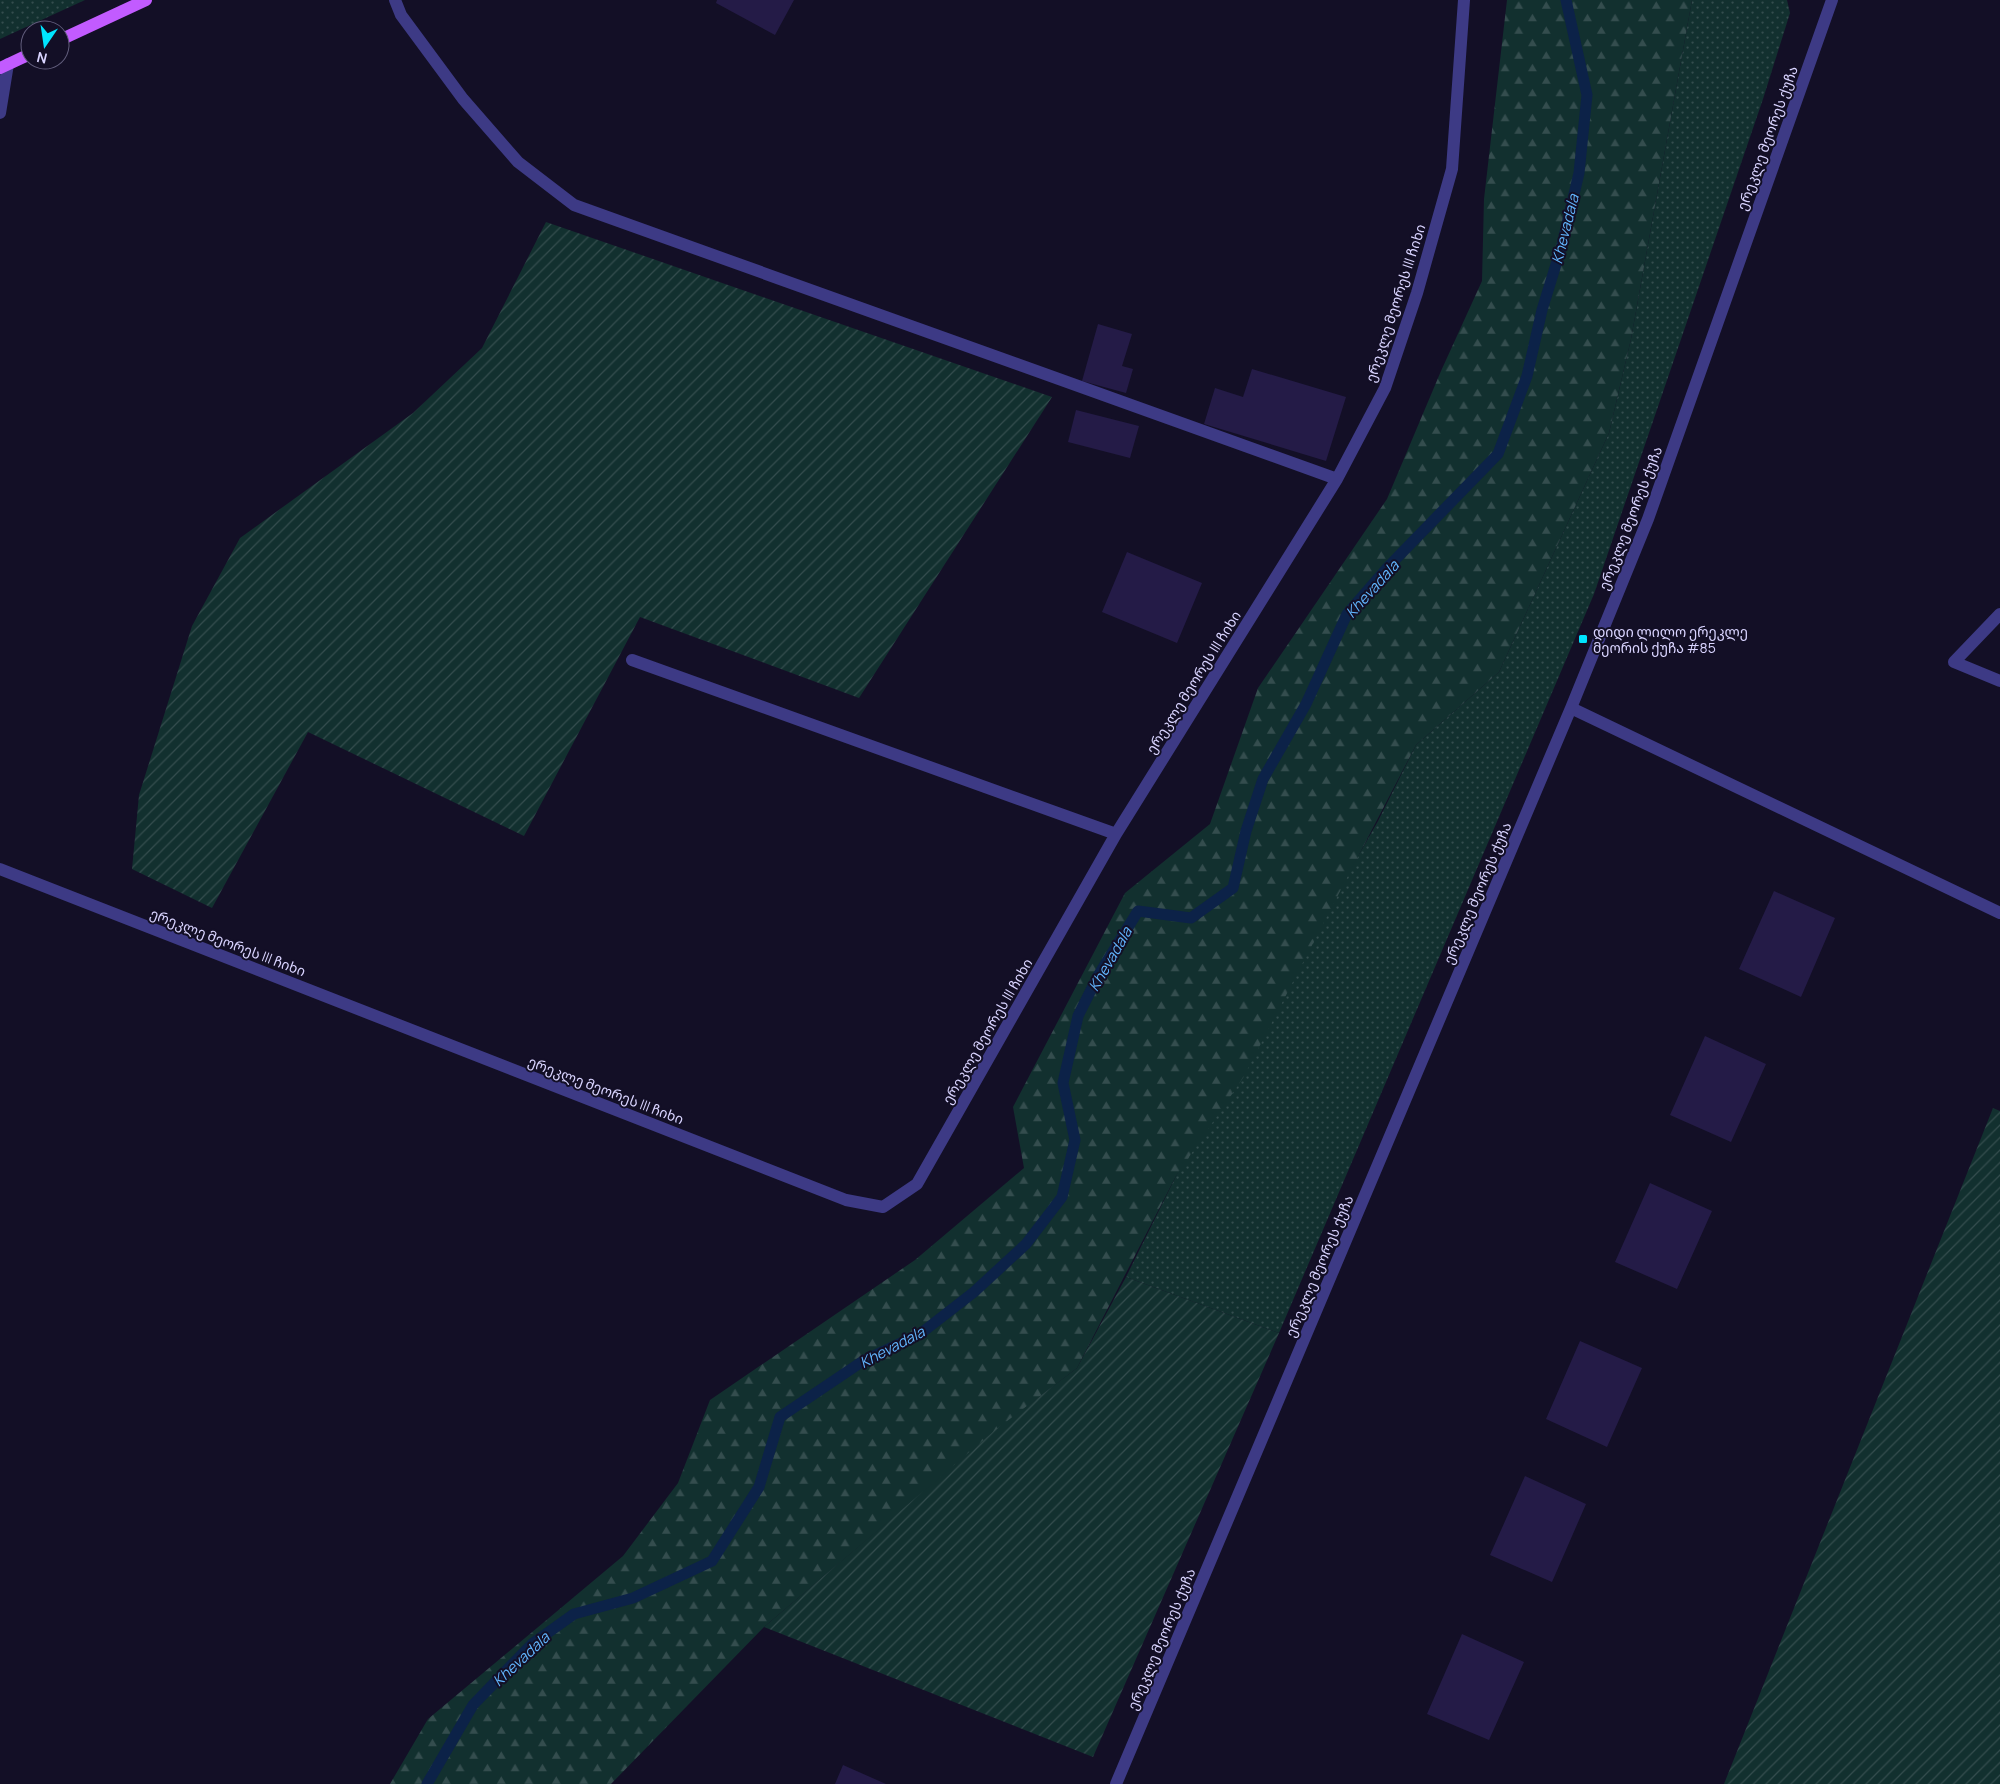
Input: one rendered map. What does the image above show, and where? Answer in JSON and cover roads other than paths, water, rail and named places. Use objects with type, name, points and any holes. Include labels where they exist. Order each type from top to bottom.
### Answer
[{"type":"main road","points":[[70,35],[146,0]]},
{"type":"main road","points":[[4,66],[20,59]]},
{"type":"street","points":[[395,0],[401,15],[463,99],[518,162],[574,205],[1337,480]]},
{"type":"street","name":"ერეკლე მეორეს III ჩიხი","points":[[0,869],[846,1200],[883,1206],[917,1184],[1116,834],[1337,480],[1385,388],[1417,293],[1452,169],[1464,0]]},
{"type":"street","name":"ერეკლე მეორეს ქუჩა","points":[[1116,1784],[1571,708],[1648,519],[1832,0]]},
{"type":"street","points":[[0,113],[4,66]]},
{"type":"street","points":[[2000,614],[1954,662],[2000,681]]},
{"type":"street","points":[[632,660],[1116,834]]},
{"type":"street","points":[[1571,708],[2000,913]]},
{"type":"waterway","name":"Khevadala","points":[[427,1784],[473,1705],[532,1644],[574,1614],[633,1598],[712,1561],[759,1487],[780,1417],[863,1361],[920,1334],[974,1292],[1026,1244],[1062,1197],[1075,1140],[1063,1083],[1078,1016],[1098,976],[1138,911],[1191,918],[1233,888],[1246,831],[1263,779],[1306,704],[1347,614],[1387,568],[1498,454],[1527,376],[1542,310],[1562,245],[1579,173],[1587,95],[1566,0]]},
{"type":"place","name":"დიდი ლილო ერეკლე მეორის ქუჩა #85","points":[[1583,639]]}]
